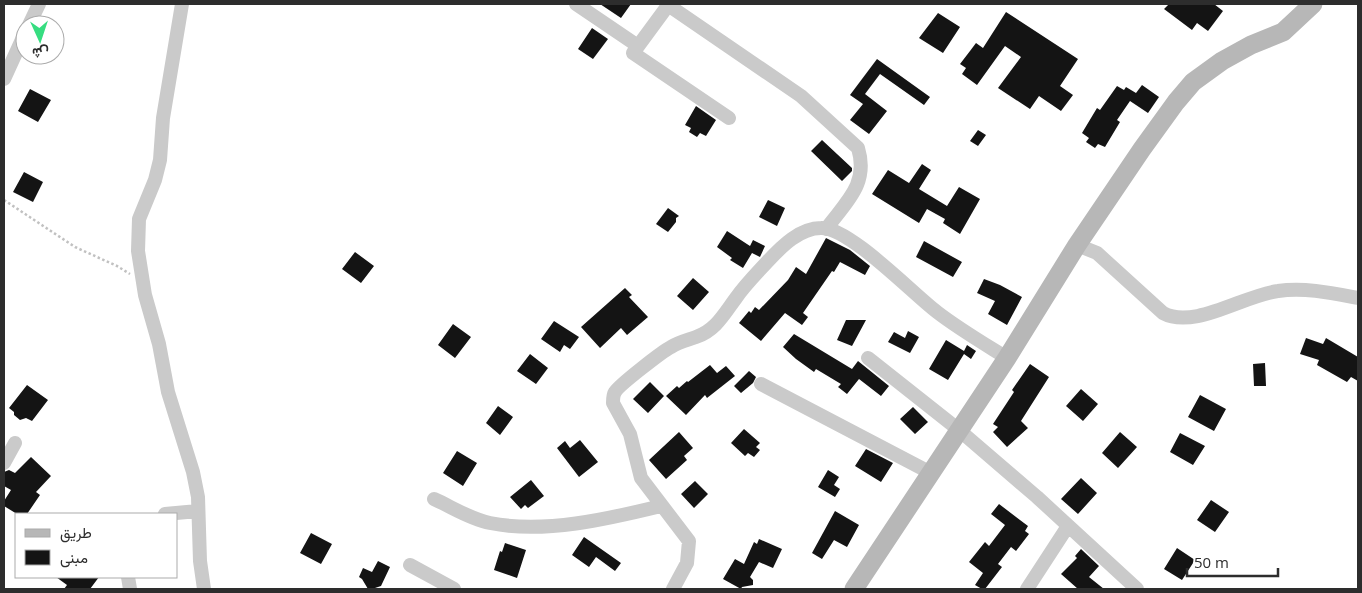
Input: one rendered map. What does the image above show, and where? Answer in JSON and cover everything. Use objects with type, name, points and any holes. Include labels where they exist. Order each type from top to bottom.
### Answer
[{"type":"street","points":[[182,4],[163,118],[160,160],[155,180],[139,220],[138,251],[151,320],[159,344],[168,392],[193,472],[198,497],[200,561],[204,589]]},
{"type":"street","points":[[576,4],[638,46]]},
{"type":"street","points":[[729,118],[633,53],[668,4],[801,96],[858,148],[862,172],[860,180],[855,190],[826,229]]},
{"type":"street","points":[[854,589],[1007,358],[1077,245],[1142,149],[1193,82],[1229,57],[1251,45],[1283,32],[1313,4]]},
{"type":"street","points":[[4,79],[15,55]]},
{"type":"street","points":[[673,589],[687,564],[689,541],[641,478],[630,434],[613,403],[615,392],[669,348],[709,331],[720,322],[736,298],[758,272],[775,253],[795,236],[810,230],[826,229],[844,236],[872,256],[919,299],[939,314],[1007,358]]},
{"type":"street","points":[[1077,245],[1097,253],[1163,313],[1170,317],[1201,316],[1255,296],[1278,291],[1301,290],[1358,298]]},
{"type":"street","points":[[868,358],[959,430],[1137,589]]},
{"type":"street","points":[[761,384],[931,473]]},
{"type":"street","points":[[4,463],[15,443]]},
{"type":"street","points":[[434,499],[472,517],[490,523],[512,526],[558,526],[611,518],[661,506]]},
{"type":"street","points":[[176,513],[198,511]]},
{"type":"street","points":[[1027,589],[1068,526]]},
{"type":"street","points":[[410,564],[454,589]]},
{"type":"path","points":[[4,200],[75,247],[117,266],[144,283]]},
{"type":"building","points":[[600,4],[631,4],[621,18]]},
{"type":"building","points":[[1169,4],[1214,4],[1223,11],[1208,31],[1197,23],[1192,30],[1164,9]]},
{"type":"building","points":[[1006,12],[1078,59],[1060,86],[1073,95],[1061,111],[1039,96],[1030,109],[998,88],[1021,57],[1005,46],[977,85],[962,74],[966,68],[960,64],[976,43],[983,48]]},
{"type":"building","points":[[938,13],[960,27],[943,53],[919,38]]},
{"type":"building","points":[[592,28],[608,39],[593,59],[578,49]]},
{"type":"building","points":[[877,59],[930,97],[924,105],[880,74],[865,94],[887,111],[869,134],[850,120],[863,104],[850,95]]},
{"type":"building","points":[[1142,85],[1159,97],[1148,113],[1130,101],[1117,120],[1120,122],[1105,147],[1098,144],[1095,148],[1086,142],[1089,138],[1082,133],[1097,108],[1100,110],[1117,86],[1124,90],[1126,87],[1136,93]]},
{"type":"building","points":[[30,89],[51,100],[38,122],[18,111]]},
{"type":"building","points":[[696,106],[716,120],[706,136],[700,133],[697,137],[689,132],[691,128],[685,125]]},
{"type":"building","points":[[978,130],[986,135],[978,146],[970,141]]},
{"type":"building","points":[[822,140],[852,168],[852,171],[842,181],[811,151]]},
{"type":"building","points":[[922,164],[931,170],[919,189],[947,206],[959,187],[980,199],[960,234],[943,223],[945,219],[927,209],[919,223],[872,194],[888,170],[909,183]]},
{"type":"building","points":[[24,172],[43,182],[33,202],[13,192]]},
{"type":"building","points":[[768,200],[785,208],[777,226],[759,217]]},
{"type":"building","points":[[668,208],[679,216],[668,232],[656,224]]},
{"type":"building","points":[[727,231],[750,246],[753,240],[765,246],[760,257],[752,253],[743,268],[730,260],[732,258],[717,247]]},
{"type":"building","points":[[826,238],[850,250],[870,266],[865,275],[840,262],[803,313],[808,317],[802,325],[785,313],[761,341],[739,323],[755,307],[759,310],[788,280],[796,267],[806,274]]},
{"type":"building","points":[[924,241],[962,262],[953,277],[916,257]]},
{"type":"building","points":[[355,252],[374,266],[361,283],[342,269]]},
{"type":"building","points":[[693,278],[709,292],[693,310],[677,296]]},
{"type":"building","points":[[984,279],[1022,297],[1007,325],[988,314],[995,301],[977,293]]},
{"type":"building","points":[[625,288],[632,295],[629,297],[648,317],[627,335],[621,328],[600,348],[581,327]]},
{"type":"building","points":[[846,320],[866,320],[852,346],[837,340]]},
{"type":"building","points":[[554,321],[579,337],[570,349],[564,345],[560,352],[541,339]]},
{"type":"building","points":[[453,324],[471,337],[455,358],[438,345]]},
{"type":"building","points":[[908,331],[919,337],[910,353],[888,342],[894,332],[905,338]]},
{"type":"building","points":[[794,334],[852,369],[858,361],[889,386],[881,396],[859,379],[847,394],[838,387],[841,384],[816,369],[814,372],[783,347]]},
{"type":"building","points":[[1306,338],[1323,344],[1326,338],[1358,357],[1358,381],[1351,377],[1347,382],[1317,365],[1319,360],[1300,354]]},
{"type":"building","points":[[946,340],[964,351],[967,345],[976,351],[971,359],[964,354],[948,380],[929,369]]},
{"type":"building","points":[[530,354],[548,368],[536,384],[517,371]]},
{"type":"building","points":[[1265,363],[1266,386],[1254,386],[1253,364]]},
{"type":"building","points":[[1030,364],[1049,377],[1021,421],[1028,428],[1007,447],[993,432],[998,427],[993,424],[1014,392],[1012,390]]},
{"type":"building","points":[[710,365],[717,373],[726,366],[735,376],[707,398],[705,395],[686,415],[666,396],[677,386],[679,388]]},
{"type":"building","points":[[749,371],[756,377],[753,383],[741,393],[734,386]]},
{"type":"building","points":[[650,382],[664,396],[648,413],[633,399]]},
{"type":"building","points":[[27,385],[48,400],[32,421],[26,418],[20,420],[9,408]]},
{"type":"building","points":[[1081,389],[1098,404],[1083,421],[1066,406]]},
{"type":"building","points":[[1200,395],[1226,409],[1214,431],[1188,417]]},
{"type":"building","points":[[498,406],[513,417],[500,435],[486,423]]},
{"type":"building","points":[[913,407],[928,422],[915,434],[900,419]]},
{"type":"building","points":[[744,429],[760,443],[756,447],[760,450],[754,457],[748,453],[745,456],[731,443]]},
{"type":"building","points":[[679,432],[693,448],[684,456],[687,460],[666,479],[649,460]]},
{"type":"building","points":[[1120,432],[1137,447],[1118,468],[1102,453]]},
{"type":"building","points":[[1180,433],[1205,446],[1193,465],[1170,452]]},
{"type":"building","points":[[580,440],[598,462],[579,477],[557,448],[565,441],[570,448]]},
{"type":"building","points":[[866,449],[893,463],[881,482],[855,466]]},
{"type":"building","points":[[457,451],[477,463],[463,486],[443,473]]},
{"type":"building","points":[[31,457],[51,476],[36,492],[40,495],[28,513],[15,513],[4,506],[4,501],[11,490],[4,486],[4,472],[9,470],[15,473]]},
{"type":"building","points":[[828,470],[839,477],[834,485],[840,489],[835,497],[818,487]]},
{"type":"building","points":[[1081,478],[1097,493],[1078,514],[1061,499]]},
{"type":"building","points":[[531,480],[544,496],[528,508],[525,505],[521,509],[510,497]]},
{"type":"building","points":[[695,481],[708,494],[694,508],[681,494]]},
{"type":"building","points":[[1211,500],[1229,512],[1215,532],[1197,520]]},
{"type":"building","points":[[999,504],[1028,526],[1025,531],[1029,534],[1016,551],[1011,547],[998,564],[1002,567],[985,589],[982,589],[975,585],[983,573],[969,562],[985,542],[989,546],[1005,525],[991,514]]},
{"type":"building","points":[[835,511],[859,525],[847,547],[834,540],[822,559],[812,553]]},
{"type":"building","points":[[311,533],[332,544],[321,564],[300,553]]},
{"type":"building","points":[[584,537],[621,563],[615,571],[596,557],[589,567],[572,555]]},
{"type":"building","points":[[759,539],[782,549],[773,568],[759,562],[750,577],[753,580],[753,585],[742,587],[741,589],[723,579],[735,559],[744,564],[754,542],[757,544]]},
{"type":"building","points":[[505,543],[526,550],[517,578],[494,570],[500,551],[502,552]]},
{"type":"building","points":[[1177,548],[1195,560],[1182,580],[1164,569]]},
{"type":"building","points":[[1081,549],[1099,566],[1089,577],[1104,589],[1078,589],[1061,574],[1077,558],[1075,556]]},
{"type":"building","points":[[378,561],[390,567],[381,586],[368,589],[359,577],[363,568],[372,572]]},
{"type":"building","points":[[57,578],[98,578],[90,589],[64,589],[67,585]]}]
